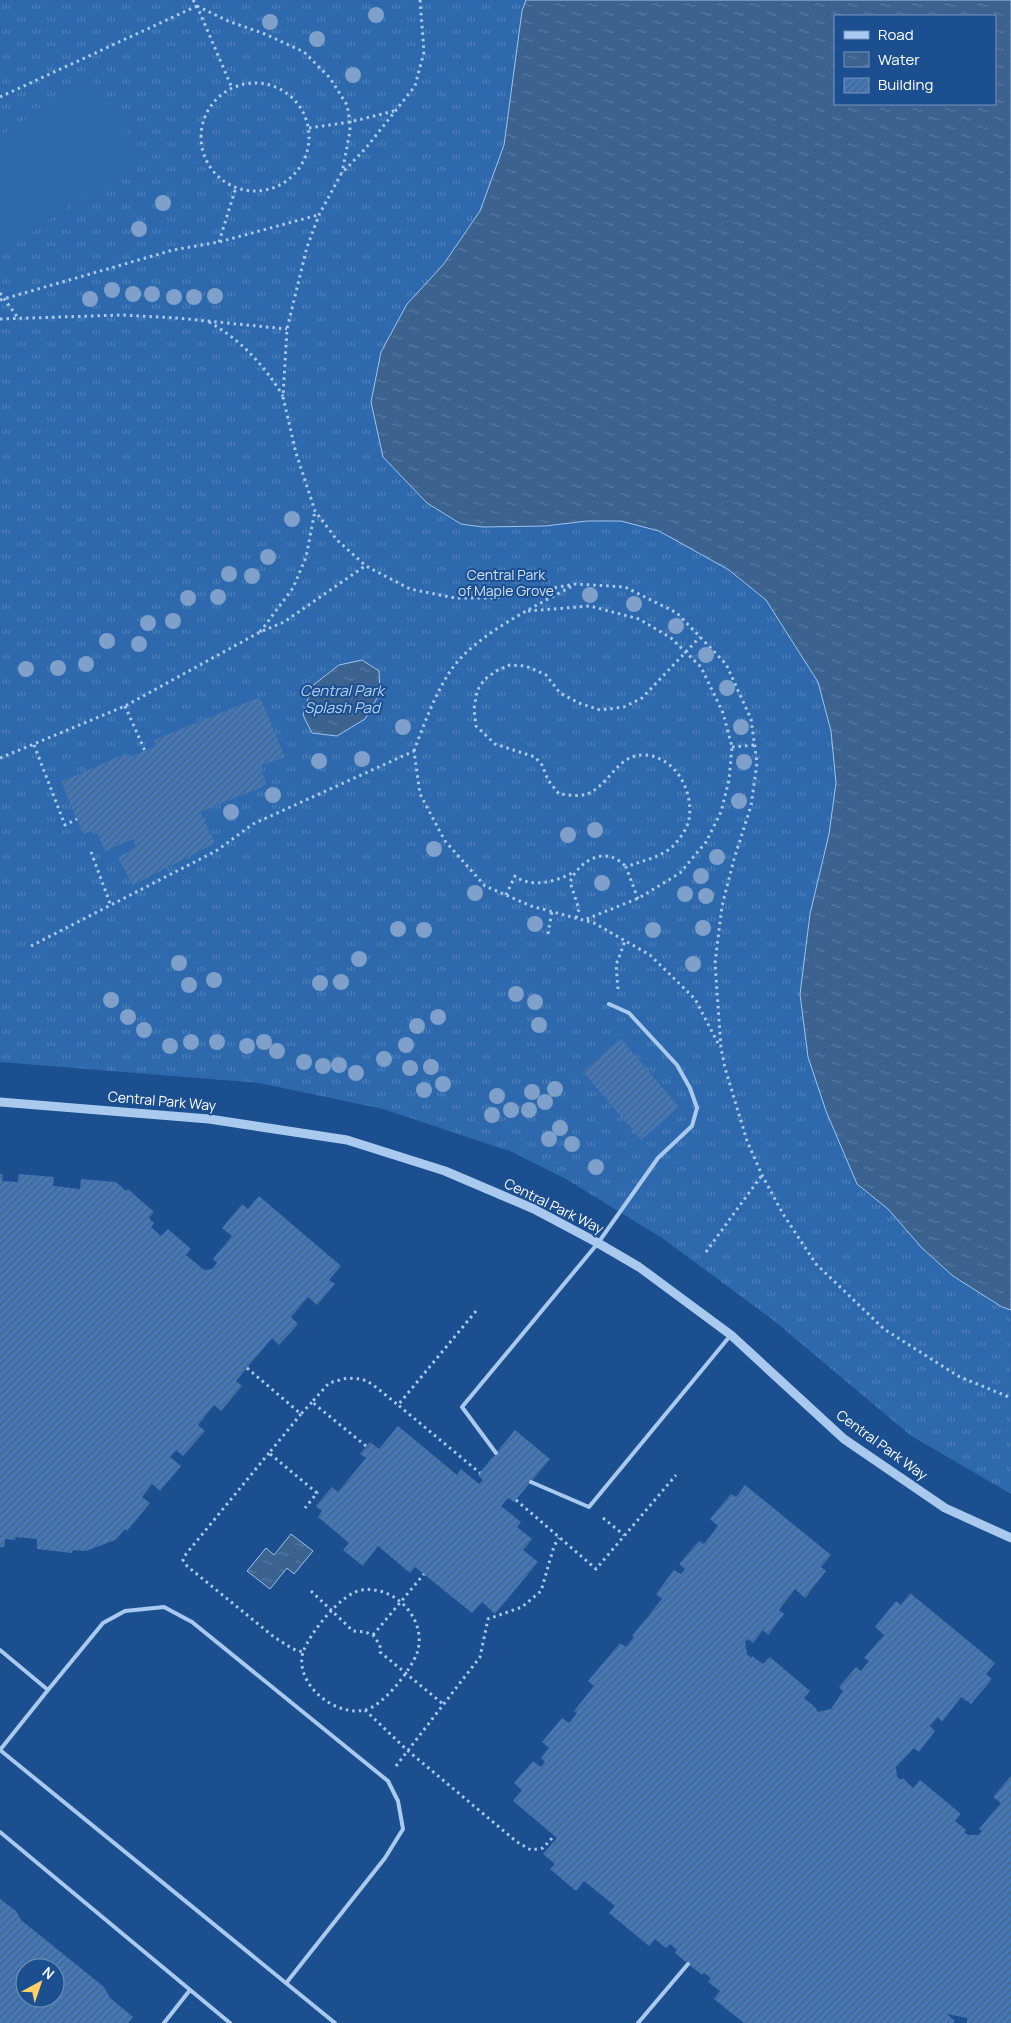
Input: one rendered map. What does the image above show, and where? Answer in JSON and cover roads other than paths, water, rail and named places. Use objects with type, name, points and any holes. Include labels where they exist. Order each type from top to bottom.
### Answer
[{"type":"street","name":"Central Park Way","points":[[0,1102],[209,1119],[348,1140],[445,1171],[534,1209],[639,1267],[730,1335],[844,1439],[945,1508],[1011,1538]]},
{"type":"lane","points":[[496,1453],[462,1407],[598,1243],[658,1158],[692,1126],[697,1108],[690,1088],[677,1065],[629,1013],[609,1004]]},
{"type":"lane","points":[[530,1482],[589,1507],[730,1335]]},
{"type":"lane","points":[[287,1982],[386,1858],[403,1829],[398,1801],[385,1779],[192,1622],[164,1607],[125,1611],[103,1623],[0,1750],[336,2023]]},
{"type":"lane","points":[[0,1650],[48,1690]]},
{"type":"lane","points":[[0,1832],[230,2023]]},
{"type":"lane","points":[[638,2023],[688,1964]]},
{"type":"lane","points":[[164,2023],[190,1990]]},
{"type":"water","points":[[526,0],[1011,0],[1011,1310],[1002,1307],[953,1276],[922,1248],[888,1209],[857,1184],[826,1111],[808,1057],[800,994],[810,914],[829,834],[836,783],[831,731],[818,682],[766,600],[729,570],[659,531],[621,521],[587,521],[545,526],[483,527],[461,524],[427,503],[383,457],[371,402],[381,352],[407,304],[443,265],[480,211],[504,145],[522,11]]},
{"type":"water","name":"Central Park Splash Pad","points":[[362,660],[379,671],[380,693],[365,719],[337,736],[312,733],[303,715],[312,686],[339,665]]},
{"type":"water","points":[[291,1534],[313,1551],[294,1574],[287,1568],[270,1589],[247,1571],[266,1548],[274,1555]]},
{"type":"park label","name":"Central Park of Maple Grove","points":[[506,584]]}]
